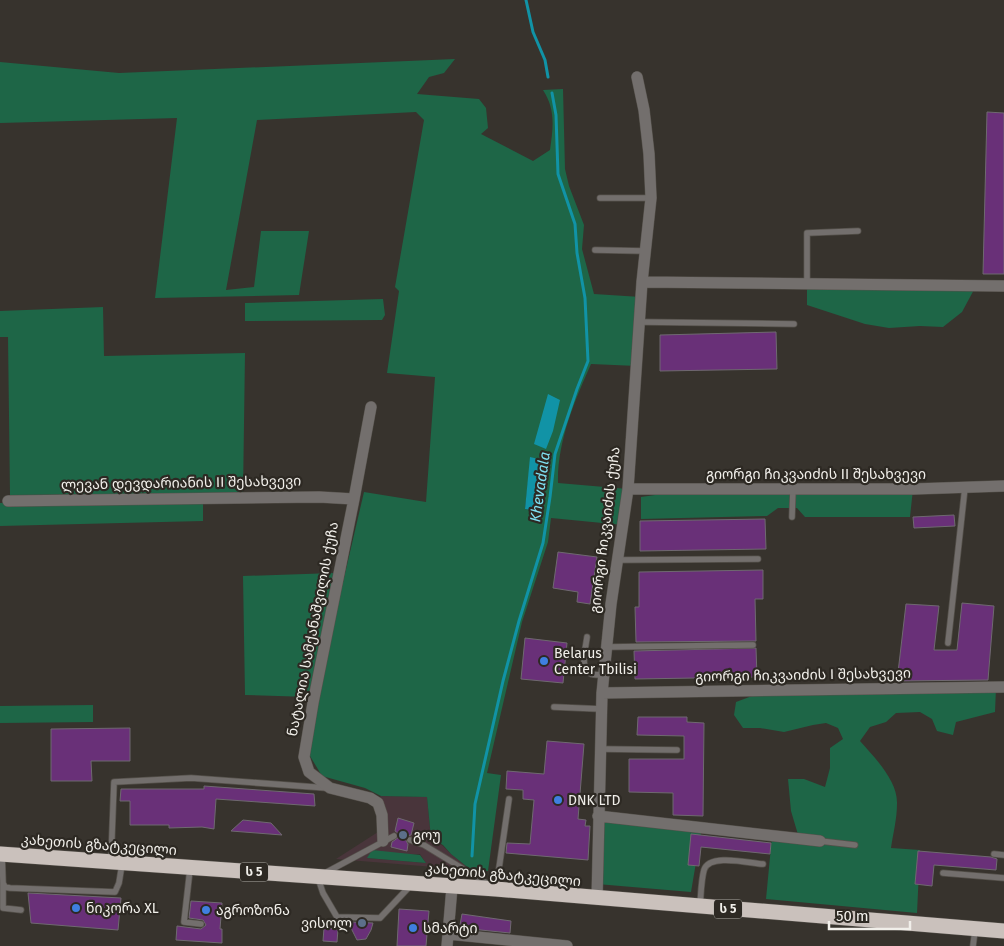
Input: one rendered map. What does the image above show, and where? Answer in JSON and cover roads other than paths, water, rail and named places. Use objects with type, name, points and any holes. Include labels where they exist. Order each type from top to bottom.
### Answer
[{"type":"highway","name":"კახეთის გზატკეცილი","points":[[1,854],[496,889],[597,899],[1004,931]]},
{"type":"street","name":"გიორგი ჩიკვაიძის ქუჩა","points":[[597,899],[599,749],[602,693],[617,560],[628,489],[642,282],[651,198],[644,110],[637,77]]},
{"type":"street","points":[[642,282],[1004,286]]},
{"type":"street","name":"ნატალია სამქანაშვილის ქუჩა","points":[[371,408],[304,757],[309,772],[330,788],[370,798],[378,803],[388,838]]},
{"type":"street","name":"გიორგი ჩიკვაიძის II შესახვევი","points":[[628,489],[1004,486]]},
{"type":"street","name":"ლევან დევდარიანის II შესახვევი","points":[[8,501],[319,497],[354,499]]},
{"type":"street","name":"გიორგი ჩიკვაიძის I შესახვევი","points":[[602,693],[1004,688]]},
{"type":"street","points":[[598,816],[820,841]]},
{"type":"street","points":[[452,887],[447,940],[567,946]]},
{"type":"lane","points":[[600,198],[651,198]]},
{"type":"lane","points":[[807,284],[807,233],[858,231]]},
{"type":"lane","points":[[595,250],[646,251]]},
{"type":"lane","points":[[640,322],[794,324]]},
{"type":"lane","points":[[948,644],[965,487]]},
{"type":"lane","points":[[792,518],[793,489]]},
{"type":"lane","points":[[617,560],[758,558]]},
{"type":"lane","points":[[587,637],[584,665],[586,671],[590,674],[604,675]]},
{"type":"lane","points":[[606,647],[753,646]]},
{"type":"lane","points":[[554,707],[601,709]]},
{"type":"lane","points":[[599,749],[677,750]]},
{"type":"lane","points":[[3,883],[6,887],[10,888],[115,892],[119,884],[116,861],[114,782],[191,778],[330,788]]},
{"type":"lane","points":[[410,840],[424,845],[496,889],[509,799]]},
{"type":"lane","name":"ნატალია სამქანაშვილის ქუჩა","points":[[318,877],[388,838]]},
{"type":"lane","points":[[820,841],[855,845]]},
{"type":"lane","points":[[1,854],[3,908],[21,910]]},
{"type":"lane","points":[[994,854],[1004,855]]},
{"type":"lane","points":[[700,906],[704,869],[708,863],[716,860],[763,864]]},
{"type":"lane","points":[[190,867],[184,922],[201,924]]},
{"type":"lane","points":[[943,872],[1004,878]]},
{"type":"lane","points":[[318,877],[323,893],[337,917],[380,918],[413,883]]},
{"type":"lane","points":[[973,946],[976,928]]},
{"type":"water","points":[[548,394],[560,400],[553,431],[546,449],[534,444]]},
{"type":"water","points":[[530,457],[543,460],[542,492],[538,511],[525,509]]},
{"type":"waterway","name":"Khevadala","points":[[526,0],[533,32],[545,60],[548,77]]},
{"type":"waterway","name":"Khevadala","points":[[472,856],[475,804],[503,681],[543,543],[555,454],[588,361],[585,298],[577,253],[575,224],[558,174],[556,115],[552,93]]},
{"type":"place","name":"Belarus Center Tbilisi","points":[[544,661]]},
{"type":"place","name":"DNK LTD","points":[[558,800]]},
{"type":"place","name":"გოუ","points":[[403,835]]},
{"type":"place","name":"ნიკორა XL","points":[[76,908]]},
{"type":"place","name":"აგროზონა","points":[[206,910]]},
{"type":"place","name":"ვისოლ","points":[[362,923]]},
{"type":"place","name":"სმარტი","points":[[413,928]]}]
